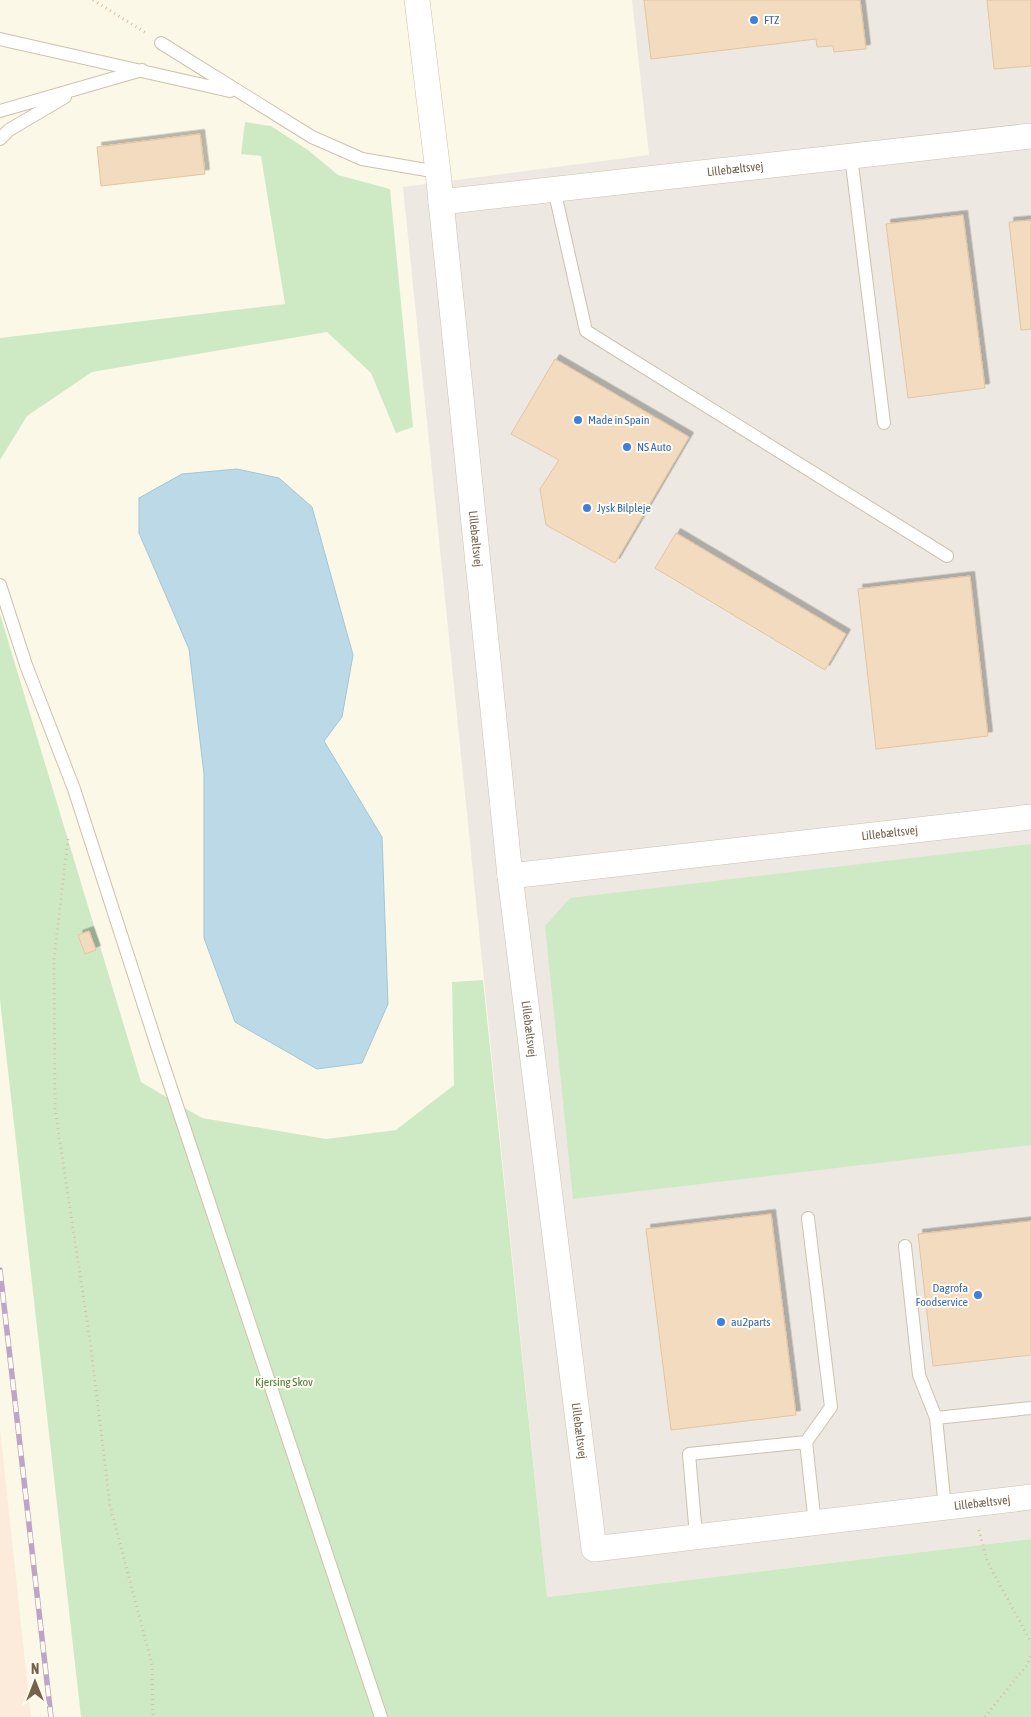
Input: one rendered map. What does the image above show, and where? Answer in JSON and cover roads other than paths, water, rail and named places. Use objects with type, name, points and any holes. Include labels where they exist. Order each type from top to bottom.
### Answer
[{"type":"street","name":"Lillebæltsvej","points":[[417,0],[438,172],[510,876],[594,1549],[1031,1497]]},
{"type":"street","name":"Lillebæltsvej","points":[[441,202],[1031,136]]},
{"type":"street","name":"Lillebæltsvej","points":[[510,876],[1031,817]]},
{"type":"lane","points":[[0,39],[242,94]]},
{"type":"lane","points":[[161,43],[312,137],[362,159],[438,172]]},
{"type":"lane","points":[[0,111],[143,70]]},
{"type":"lane","points":[[0,139],[9,130],[80,88]]},
{"type":"lane","points":[[850,156],[884,423]]},
{"type":"lane","points":[[554,189],[586,331],[947,556]]},
{"type":"lane","points":[[0,585],[26,665],[74,789],[159,1052],[381,1717]]},
{"type":"lane","points":[[808,1218],[831,1407],[806,1442],[815,1524]]},
{"type":"lane","points":[[905,1246],[919,1375],[936,1418],[945,1508]]},
{"type":"lane","points":[[936,1418],[1031,1408]]},
{"type":"lane","points":[[696,1536],[689,1454],[806,1442]]},
{"type":"water","points":[[237,469],[279,478],[312,507],[353,655],[342,717],[324,741],[382,837],[388,1004],[362,1063],[317,1069],[235,1022],[204,938],[204,774],[189,649],[139,533],[139,498],[182,474]]},
{"type":"railway","points":[[0,1270],[51,1717]]},
{"type":"place","name":"FTZ","points":[[754,20]]},
{"type":"place","name":"Made in Spain","points":[[578,420]]},
{"type":"place","name":"NS Auto","points":[[627,447]]},
{"type":"place","name":"Jysk Bilpleje","points":[[587,508]]},
{"type":"place","name":"Dagrofa Foodservice","points":[[978,1295]]},
{"type":"place","name":"au2parts","points":[[721,1322]]},
{"type":"park label","name":"Kjersing Skov","points":[[284,1382]]}]
